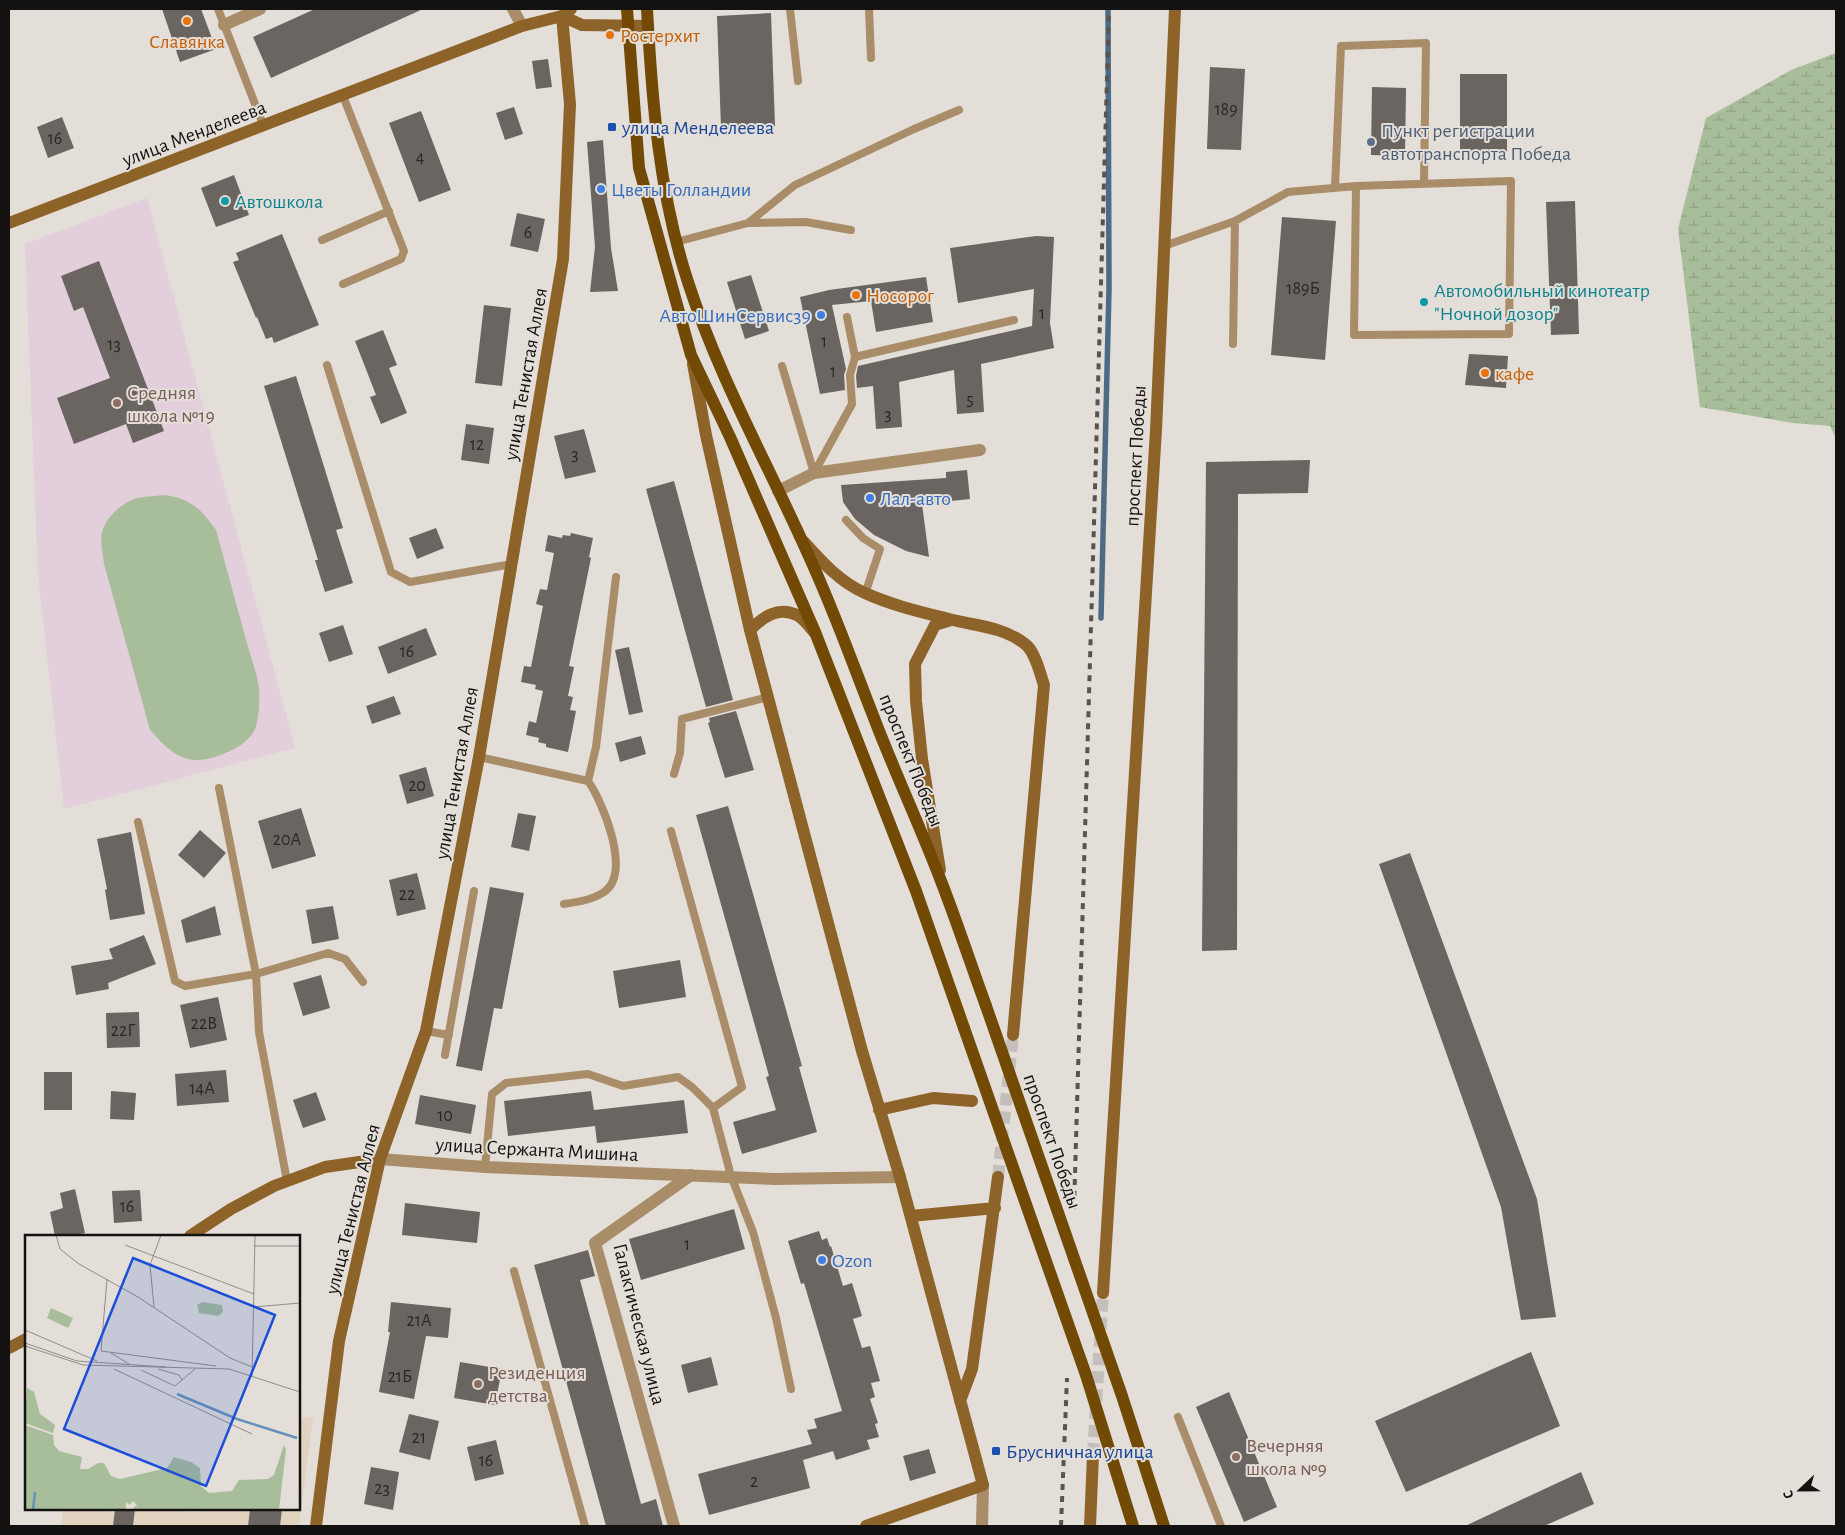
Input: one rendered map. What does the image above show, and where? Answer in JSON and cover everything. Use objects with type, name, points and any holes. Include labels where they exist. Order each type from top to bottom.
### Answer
[{"type":"main road","points":[[627,9],[639,168],[691,355],[730,437],[814,632],[916,891],[1086,1375],[1133,1526]]},
{"type":"main road","name":"проспект Победы","points":[[647,9],[654,107],[662,177],[676,242],[688,281],[708,337],[838,622],[874,718],[942,882],[1122,1396],[1164,1526]]},
{"type":"street","points":[[224,25],[260,9]]},
{"type":"street","points":[[514,9],[522,26]]},
{"type":"street","name":"проспект Победы","points":[[1103,1293],[1156,430],[1175,9]]},
{"type":"street","points":[[567,13],[582,25],[648,26]]},
{"type":"street","name":"улица Менделеева","points":[[9,223],[264,127],[522,26],[567,13]]},
{"type":"street","name":"улица Тенистая Аллея","points":[[316,1526],[339,1341],[380,1159],[426,1031],[479,756],[563,258],[570,104],[567,13]]},
{"type":"street","points":[[691,355],[714,472],[750,630],[862,1052],[911,1216],[982,1485],[982,1526]]},
{"type":"street","points":[[778,491],[814,473],[980,450]]},
{"type":"street","points":[[801,538],[818,557],[850,586],[865,594],[951,620],[980,625],[1004,632],[1026,645],[1037,663],[1044,685],[1013,1035]]},
{"type":"street","points":[[750,630],[762,619],[781,611],[798,615],[814,632]]},
{"type":"street","points":[[942,882],[922,759],[916,700],[915,664],[935,625],[951,620]]},
{"type":"street","points":[[879,1110],[933,1098],[972,1101]]},
{"type":"street","name":"улица Сержанта Мишина","points":[[192,1235],[231,1209],[274,1186],[325,1167],[380,1159],[485,1167],[775,1179],[900,1177]]},
{"type":"street","name":"Галактическая улица","points":[[674,1526],[595,1243],[691,1175]]},
{"type":"street","points":[[960,1401],[972,1369],[998,1178]]},
{"type":"street","points":[[911,1216],[995,1208]]},
{"type":"street","points":[[9,1348],[25,1340]]},
{"type":"street","points":[[1090,1526],[1093,1455]]},
{"type":"street","points":[[866,1526],[982,1485]]},
{"type":"lane","points":[[218,9],[264,127]]},
{"type":"lane","points":[[790,9],[798,81]]},
{"type":"lane","points":[[869,9],[871,58]]},
{"type":"lane","points":[[1335,187],[1341,46],[1426,43],[1424,183]]},
{"type":"lane","points":[[343,96],[404,251],[401,259],[343,284]]},
{"type":"lane","points":[[748,223],[795,185],[959,110]]},
{"type":"lane","points":[[1164,246],[1235,222],[1288,192],[1335,187],[1356,186],[1424,183],[1511,181],[1509,334],[1354,335],[1356,186]]},
{"type":"lane","points":[[322,240],[389,211]]},
{"type":"lane","points":[[676,242],[748,223],[806,222],[851,230]]},
{"type":"lane","points":[[1234,344],[1235,222]]},
{"type":"lane","points":[[814,473],[852,404],[850,375],[855,357],[847,317]]},
{"type":"lane","points":[[855,357],[1014,320]]},
{"type":"lane","points":[[327,365],[391,572],[410,582],[512,564]]},
{"type":"lane","points":[[782,366],[814,473]]},
{"type":"lane","points":[[846,520],[863,538],[880,549],[865,594]]},
{"type":"lane","points":[[588,781],[596,747],[616,577]]},
{"type":"lane","points":[[674,774],[680,753],[682,719],[699,713],[768,697]]},
{"type":"lane","points":[[479,756],[588,781],[597,794],[610,829],[616,856],[614,880],[606,891],[586,900],[564,904]]},
{"type":"lane","points":[[218,788],[256,974],[260,1032],[287,1181]]},
{"type":"lane","points":[[138,822],[175,981],[185,986],[256,974],[328,953],[345,959],[363,982]]},
{"type":"lane","points":[[671,831],[742,1087],[712,1108]]},
{"type":"lane","points":[[445,1056],[474,891]]},
{"type":"lane","points":[[426,1031],[448,1035]]},
{"type":"lane","points":[[485,1167],[492,1094],[506,1083],[588,1074],[623,1086],[678,1077],[692,1087],[712,1108],[731,1176],[753,1232],[776,1318],[791,1389]]},
{"type":"lane","points":[[514,1272],[584,1526]]},
{"type":"lane","points":[[1178,1418],[1221,1526]]},
{"type":"shaded area","name":"Средняя школа №19","points":[[147,198],[295,748],[64,809],[38,576],[25,244]]},
{"type":"shaded area","points":[[313,1417],[299,1526],[280,1526],[282,1510],[300,1510],[300,1418]]},
{"type":"shaded area","points":[[63,1510],[108,1510],[108,1512],[115,1513],[113,1526],[61,1526]]},
{"type":"shaded area","points":[[135,1510],[170,1510],[201,1513],[202,1510],[250,1510],[248,1526],[133,1526]]},
{"type":"green space","points":[[1836,53],[1836,438],[1830,426],[1793,423],[1700,407],[1678,229],[1706,118],[1791,70]]},
{"type":"green space","points":[[166,495],[183,499],[195,506],[216,530],[259,688],[258,718],[253,733],[236,748],[204,760],[194,760],[178,755],[150,730],[104,564],[101,544],[104,526],[111,515],[121,506],[138,498]]},
{"type":"building","points":[[162,9],[201,9],[216,49],[180,62]]},
{"type":"building","points":[[315,9],[423,9],[271,78],[253,37]]},
{"type":"building","points":[[771,13],[775,126],[721,128],[717,16]]},
{"type":"building","points":[[548,59],[552,87],[536,89],[532,61]]},
{"type":"building","points":[[1210,67],[1245,69],[1241,150],[1207,149]]},
{"type":"building","points":[[1460,74],[1507,74],[1507,152],[1460,152]]},
{"type":"building","points":[[1372,87],[1406,88],[1405,156],[1371,155]]},
{"type":"building","points":[[514,107],[523,134],[505,140],[496,113]]},
{"type":"building","points":[[421,111],[451,190],[419,202],[389,123]]},
{"type":"building","points":[[62,117],[74,148],[48,158],[37,127]]},
{"type":"building","points":[[603,140],[611,248],[618,291],[590,292],[595,247],[587,142]]},
{"type":"building","name":"Автошкола","points":[[234,175],[249,215],[216,227],[201,188]]},
{"type":"building","points":[[1575,201],[1579,334],[1551,335],[1546,202]]},
{"type":"building","points":[[517,213],[545,219],[538,252],[510,246]]},
{"type":"building","points":[[1282,217],[1336,221],[1325,360],[1271,355]]},
{"type":"building","points":[[282,234],[319,325],[274,343],[272,337],[266,339],[233,262],[239,260],[236,253]]},
{"type":"building","points":[[1036,236],[1054,237],[1050,323],[1054,348],[981,364],[984,412],[957,414],[954,370],[899,382],[902,427],[876,429],[873,386],[857,388],[856,376],[858,366],[1032,326],[1034,289],[958,303],[950,248]]},
{"type":"building","points":[[99,261],[164,431],[133,443],[126,424],[74,444],[57,398],[110,378],[83,307],[74,311],[61,276]]},
{"type":"building","points":[[751,275],[769,331],[745,339],[727,282]]},
{"type":"building","points":[[926,277],[933,322],[876,332],[871,301],[832,305],[846,369],[844,375],[845,390],[820,394],[800,297],[829,290]]},
{"type":"building","points":[[484,305],[511,308],[502,386],[475,383]]},
{"type":"building","points":[[383,330],[397,365],[389,368],[407,413],[381,424],[370,397],[376,395],[355,341]]},
{"type":"building","points":[[1469,354],[1508,356],[1506,388],[1465,385]]},
{"type":"building","points":[[296,376],[343,528],[336,530],[353,583],[325,592],[315,560],[318,560],[264,386]]},
{"type":"building","points":[[466,424],[494,428],[489,464],[461,460]]},
{"type":"building","points":[[584,429],[596,472],[565,479],[554,436]]},
{"type":"building","points":[[1310,460],[1308,493],[1238,494],[1237,950],[1202,951],[1206,462]]},
{"type":"building","points":[[967,470],[970,499],[922,504],[929,557],[906,551],[874,535],[855,519],[843,502],[841,485],[946,478],[946,472]]},
{"type":"building","points":[[674,481],[733,700],[706,707],[646,489]]},
{"type":"building","points":[[436,528],[444,548],[417,559],[409,538]]},
{"type":"building","points":[[571,533],[593,538],[589,557],[591,558],[569,666],[574,667],[568,696],[573,697],[570,710],[576,711],[568,752],[546,747],[546,744],[538,742],[539,738],[526,735],[529,721],[536,723],[543,691],[535,689],[536,685],[521,682],[524,666],[531,667],[543,606],[536,604],[540,589],[547,590],[554,553],[545,551],[548,535],[562,538],[563,535],[570,536]]},
{"type":"building","points":[[343,625],[353,654],[329,662],[319,633]]},
{"type":"building","points":[[426,628],[437,655],[388,674],[378,647]]},
{"type":"building","points":[[629,647],[643,712],[629,715],[615,650]]},
{"type":"building","points":[[394,696],[401,714],[372,724],[366,706]]},
{"type":"building","points":[[736,711],[754,770],[725,778],[708,723],[710,722],[709,718]]},
{"type":"building","points":[[641,736],[646,754],[620,762],[615,743]]},
{"type":"building","points":[[426,767],[434,796],[407,804],[399,775]]},
{"type":"building","points":[[728,806],[802,1066],[799,1067],[817,1132],[742,1154],[733,1122],[776,1110],[766,1077],[769,1076],[696,815]]},
{"type":"building","points":[[301,808],[316,856],[272,869],[258,821]]},
{"type":"building","points":[[518,813],[536,816],[529,851],[511,847]]},
{"type":"building","points":[[200,830],[226,853],[204,878],[178,855]]},
{"type":"building","points":[[131,832],[145,914],[110,920],[105,890],[107,889],[97,839]]},
{"type":"building","points":[[1410,853],[1537,1199],[1556,1317],[1521,1320],[1501,1207],[1379,864]]},
{"type":"building","points":[[417,873],[426,909],[397,916],[389,880]]},
{"type":"building","points":[[490,887],[524,893],[502,1009],[494,1008],[482,1071],[456,1066]]},
{"type":"building","points":[[215,906],[221,935],[186,943],[181,920]]},
{"type":"building","points":[[333,906],[339,939],[312,944],[306,910]]},
{"type":"building","points":[[144,935],[156,964],[108,983],[109,989],[76,995],[71,966],[113,959],[109,949]]},
{"type":"building","points":[[680,960],[686,997],[619,1008],[613,971]]},
{"type":"building","points":[[321,975],[330,1008],[303,1016],[293,983]]},
{"type":"building","points":[[218,997],[227,1040],[190,1048],[180,1005]]},
{"type":"building","points":[[139,1012],[140,1047],[107,1048],[106,1013]]},
{"type":"building","points":[[226,1070],[229,1102],[177,1106],[175,1074]]},
{"type":"building","points":[[44,1072],[72,1072],[72,1110],[44,1110]]},
{"type":"building","points":[[111,1091],[136,1093],[134,1120],[110,1119]]},
{"type":"building","points":[[591,1091],[594,1110],[684,1100],[688,1133],[597,1143],[595,1126],[508,1136],[504,1101]]},
{"type":"building","points":[[316,1092],[326,1120],[303,1128],[293,1100]]},
{"type":"building","points":[[420,1095],[476,1105],[471,1134],[415,1124]]},
{"type":"building","points":[[75,1189],[85,1233],[55,1235],[50,1212],[63,1208],[60,1193]]},
{"type":"building","points":[[140,1190],[142,1221],[114,1223],[112,1191]]},
{"type":"building","points":[[405,1203],[480,1212],[477,1243],[402,1235]]},
{"type":"building","points":[[734,1209],[745,1249],[641,1280],[629,1239]]},
{"type":"building","points":[[819,1231],[822,1240],[827,1238],[831,1246],[843,1286],[852,1283],[862,1316],[853,1319],[862,1348],[870,1346],[880,1381],[871,1383],[875,1397],[870,1399],[878,1423],[875,1424],[879,1437],[867,1440],[870,1449],[836,1460],[833,1451],[803,1460],[810,1488],[709,1515],[698,1474],[812,1444],[807,1430],[817,1428],[814,1419],[842,1411],[804,1283],[801,1284],[788,1241]]},
{"type":"building","points":[[588,1250],[595,1276],[580,1280],[641,1504],[656,1499],[663,1526],[606,1526],[534,1265]]},
{"type":"building","points":[[391,1302],[451,1308],[448,1338],[426,1336],[414,1399],[379,1392],[390,1332],[388,1332]]},
{"type":"building","points":[[1531,1352],[1560,1426],[1406,1492],[1375,1421]]},
{"type":"building","points":[[711,1357],[718,1385],[688,1393],[681,1365]]},
{"type":"building","name":"Резиденция детства","points":[[460,1362],[502,1369],[495,1405],[454,1398]]},
{"type":"building","name":"Вечерняя школа №9","points":[[1229,1392],[1277,1507],[1244,1522],[1196,1407]]},
{"type":"building","points":[[409,1414],[439,1421],[430,1460],[399,1452]]},
{"type":"building","points":[[496,1440],[504,1474],[475,1481],[467,1447]]},
{"type":"building","points":[[929,1449],[936,1473],[910,1481],[903,1456]]},
{"type":"building","points":[[371,1467],[399,1472],[393,1510],[364,1504]]},
{"type":"building","points":[[1581,1472],[1594,1504],[1544,1526],[1465,1526]]},
{"type":"building","points":[[115,1510],[135,1510],[133,1526],[113,1526]]},
{"type":"building","points":[[250,1510],[282,1510],[280,1526],[248,1526]]},
{"type":"waterway","points":[[1101,618],[1109,289],[1108,9]]},
{"type":"tunnel","points":[[998,1177],[1013,1035]]},
{"type":"tunnel","points":[[1093,1455],[1103,1293]]},
{"type":"railway","points":[[1074,1209],[1109,9]]},
{"type":"railway","points":[[1061,1526],[1067,1378]]},
{"type":"place","name":"Славянка","points":[[187,21]]},
{"type":"place","name":"Ростерхит","points":[[610,35]]},
{"type":"place","name":"улица Менделеева","points":[[612,127]]},
{"type":"place","name":"Пункт регистрации автотранспорта Победа","points":[[1371,142]]},
{"type":"place","name":"Цветы Голландии","points":[[601,189]]},
{"type":"place","name":"Автошкола","points":[[225,201]]},
{"type":"place","name":"Носорог","points":[[856,295]]},
{"type":"place","name":"Автомобильный кинотеатр \"Ночной дозор\"","points":[[1424,302]]},
{"type":"place","name":"АвтоШинСервис39","points":[[821,315]]},
{"type":"place","name":"кафе","points":[[1485,373]]},
{"type":"place","name":"Средняя школа №19","points":[[117,403]]},
{"type":"place","name":"Лал-авто","points":[[870,498]]},
{"type":"place","name":"Ozon","points":[[822,1260]]},
{"type":"place","name":"Резиденция детства","points":[[478,1384]]},
{"type":"place","name":"Брусничная улица","points":[[996,1451]]},
{"type":"place","name":"Вечерняя школа №9","points":[[1236,1457]]}]
